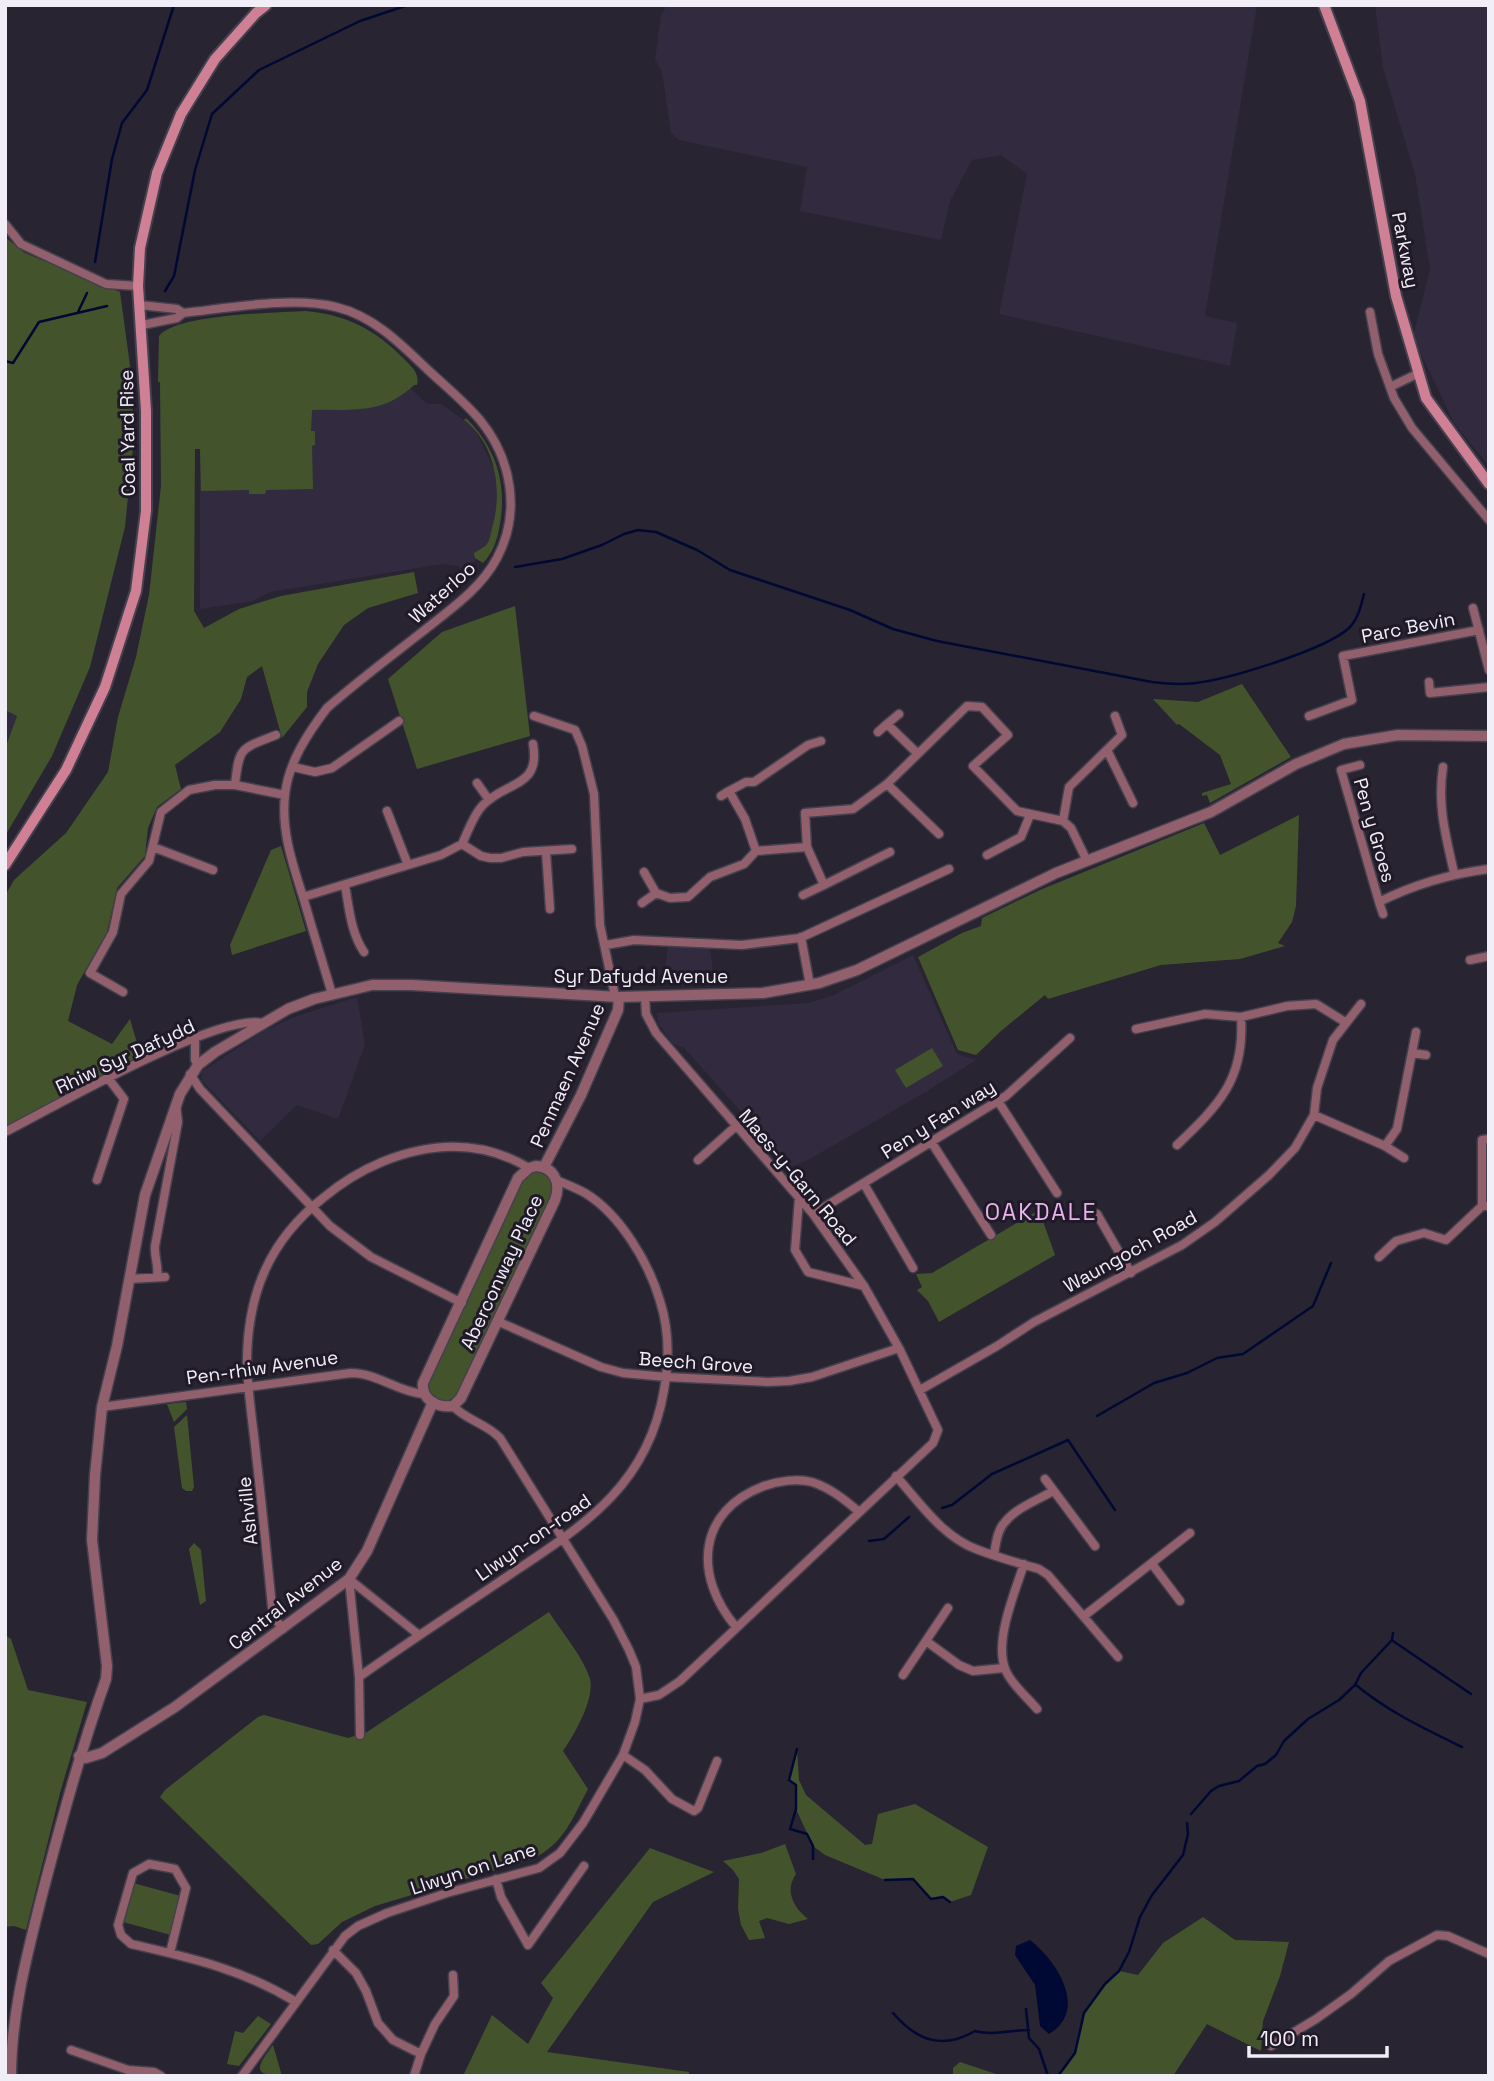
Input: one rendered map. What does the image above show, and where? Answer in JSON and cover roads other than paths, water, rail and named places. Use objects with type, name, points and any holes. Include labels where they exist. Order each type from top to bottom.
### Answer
[{"type":"main road","name":"Coal Yard Rise","points":[[5,865],[66,770],[105,687],[136,591],[146,511],[142,326],[138,286],[140,248],[157,173],[181,114],[215,59],[266,5]]},
{"type":"main road","name":"Parkway","points":[[1324,5],[1360,101],[1396,296],[1426,398],[1489,484]]},
{"type":"street","points":[[5,224],[21,244],[106,284],[138,286]]},
{"type":"street","name":"Waterloo","points":[[142,326],[177,318],[183,313],[316,303],[334,306],[360,316],[392,336],[479,419],[493,437],[503,458],[508,477],[510,509],[506,537],[487,574],[462,600],[327,708],[299,750],[293,767],[285,795],[286,841],[332,994]]},
{"type":"street","name":"Waterloo","points":[[140,305],[177,309],[183,313]]},
{"type":"street","points":[[1370,312],[1378,354],[1394,398],[1412,428],[1489,520]]},
{"type":"street","points":[[1390,387],[1419,373]]},
{"type":"street","name":"Parc Bevin","points":[[1473,608],[1489,670]]},
{"type":"street","name":"Parc Bevin","points":[[1309,716],[1352,700],[1343,656],[1479,630]]},
{"type":"street","points":[[1429,682],[1430,693],[1489,687]]},
{"type":"street","points":[[824,885],[807,847],[805,813],[853,809],[887,784],[968,706],[982,707],[1008,735],[973,766],[1017,811],[1063,821],[1071,828],[1087,861]]},
{"type":"street","points":[[878,732],[899,714]]},
{"type":"street","points":[[534,716],[575,730],[582,746],[594,794],[600,925],[617,997]]},
{"type":"street","points":[[1063,821],[1069,787],[1122,736],[1115,716]]},
{"type":"street","points":[[293,767],[315,772],[332,768],[399,721]]},
{"type":"street","points":[[887,724],[917,753]]},
{"type":"street","points":[[235,785],[238,757],[246,747],[276,735]]},
{"type":"street","name":"Syr Dafydd Avenue","points":[[11,2076],[12,2039],[19,1993],[79,1756],[106,1679],[107,1666],[92,1540],[96,1461],[103,1407],[145,1195],[176,1104],[190,1074],[198,1065],[288,1009],[332,994],[373,985],[617,997],[763,993],[810,985],[857,970],[1087,861],[1211,812],[1296,764],[1344,744],[1398,735],[1489,736]]},
{"type":"street","points":[[755,851],[745,819],[725,793],[746,782],[754,782],[808,745],[821,741]]},
{"type":"street","points":[[303,897],[441,855],[462,844],[477,814],[489,800],[528,776],[536,758],[533,744]]},
{"type":"street","points":[[1107,750],[1133,803]]},
{"type":"street","name":"Pen y Groes","points":[[1360,765],[1337,769],[1379,902],[1415,884],[1454,873],[1489,869]]},
{"type":"street","points":[[1443,767],[1441,816],[1454,873]]},
{"type":"street","points":[[477,783],[489,800]]},
{"type":"street","points":[[887,784],[939,834]]},
{"type":"street","points":[[123,992],[90,974],[113,932],[121,894],[149,861],[161,812],[189,790],[215,785],[235,785],[285,795]]},
{"type":"street","points":[[387,811],[408,865]]},
{"type":"street","points":[[987,855],[1021,837],[1030,815]]},
{"type":"street","points":[[462,844],[481,856],[490,858],[523,852],[572,849]]},
{"type":"street","points":[[153,847],[213,870]]},
{"type":"street","points":[[644,872],[656,893],[670,898],[688,897],[710,877],[744,864],[755,851],[807,847]]},
{"type":"street","points":[[546,852],[550,909]]},
{"type":"street","points":[[803,895],[890,852]]},
{"type":"street","points":[[606,945],[634,940],[742,945],[801,937],[949,869]]},
{"type":"street","points":[[345,885],[350,918],[364,952]]},
{"type":"street","points":[[642,903],[656,893]]},
{"type":"street","points":[[1379,902],[1383,914]]},
{"type":"street","points":[[801,937],[810,985]]},
{"type":"street","points":[[1470,960],[1489,956]]},
{"type":"street","name":"Maes-y-Garn Road","points":[[645,996],[646,1014],[656,1032],[813,1214],[864,1286],[899,1348],[936,1424],[936,1436],[933,1443],[896,1476]]},
{"type":"street","name":"Penmaen Avenue","points":[[544,1167],[582,1095],[618,1010],[617,997]]},
{"type":"street","points":[[1136,1028],[1205,1014],[1241,1017],[1287,1006],[1316,1004],[1345,1022]]},
{"type":"street","name":"Waungoch Road","points":[[920,1390],[1034,1322],[1182,1245],[1239,1201],[1295,1148],[1314,1115],[1317,1088],[1333,1040],[1361,1004]]},
{"type":"street","points":[[1177,1145],[1219,1104],[1230,1084],[1243,1041],[1241,1017]]},
{"type":"street","name":"Rhiw Syr Dafydd","points":[[5,1132],[108,1078],[195,1039],[242,1023],[262,1023]]},
{"type":"street","points":[[1385,1146],[1397,1129],[1416,1032]]},
{"type":"street","name":"Pen y Fan way","points":[[813,1214],[998,1101],[1070,1038]]},
{"type":"street","points":[[195,1039],[195,1060],[198,1065]]},
{"type":"street","points":[[1412,1053],[1426,1055]]},
{"type":"street","points":[[190,1074],[200,1089],[330,1226],[371,1257],[462,1303]]},
{"type":"street","points":[[97,1180],[124,1099],[108,1078]]},
{"type":"street","points":[[998,1101],[1057,1193]]},
{"type":"street","points":[[129,1279],[161,1277],[155,1246],[178,1122],[176,1104]]},
{"type":"street","points":[[1314,1115],[1385,1146],[1404,1158]]},
{"type":"street","points":[[698,1160],[736,1126]]},
{"type":"street","points":[[1380,1257],[1396,1241],[1424,1233],[1446,1240],[1485,1206],[1485,1139]]},
{"type":"street","points":[[932,1143],[991,1235]]},
{"type":"street","name":"Ashville","points":[[282,1629],[272,1607],[247,1361],[251,1316],[270,1255],[283,1236],[311,1207],[341,1184],[390,1158],[429,1148],[456,1146],[511,1157],[529,1168]]},
{"type":"street","name":"Aberconway Place","points":[[423,1394],[423,1383],[518,1178],[529,1168],[544,1167],[556,1180],[558,1192],[555,1200],[466,1389],[453,1406]]},
{"type":"street","name":"Llwyn-on-road","points":[[359,1677],[563,1539],[599,1511],[634,1471],[653,1432],[662,1406],[667,1342],[663,1310],[651,1274],[629,1237],[596,1201],[556,1180]]},
{"type":"street","points":[[864,1184],[913,1268]]},
{"type":"street","points":[[799,1198],[795,1250],[808,1272],[864,1286]]},
{"type":"street","points":[[1097,1214],[1131,1273]]},
{"type":"street","name":"Beech Grove","points":[[497,1321],[601,1367],[623,1373],[666,1377],[789,1381],[812,1377],[899,1348]]},
{"type":"street","name":"Pen-rhiw Avenue","points":[[103,1407],[361,1373],[413,1393],[423,1394],[442,1406],[453,1406],[460,1413],[493,1431],[563,1539]]},
{"type":"street","name":"Central Avenue","points":[[79,1756],[86,1758],[102,1753],[176,1707],[349,1579],[367,1551],[433,1402]]},
{"type":"street","points":[[640,1699],[669,1690],[896,1476],[945,1530],[976,1549],[1024,1564],[1048,1575],[1118,1657]]},
{"type":"street","points":[[1045,1479],[1095,1546]]},
{"type":"street","points":[[736,1627],[721,1609],[708,1574],[708,1554],[712,1534],[721,1517],[736,1502],[751,1491],[770,1484],[791,1480],[810,1481],[828,1488],[858,1511]]},
{"type":"street","points":[[993,1554],[1004,1522],[1053,1491]]},
{"type":"street","points":[[1084,1616],[1190,1533]]},
{"type":"street","name":"Llwyn on Lane","points":[[245,2073],[333,1950],[358,1926],[387,1913],[538,1868],[560,1853],[583,1823],[623,1755],[639,1710],[640,1699],[636,1667],[629,1650],[563,1539]]},
{"type":"street","points":[[1024,1564],[1005,1625],[1004,1668],[1037,1709]]},
{"type":"street","points":[[1152,1564],[1180,1601]]},
{"type":"street","points":[[349,1579],[419,1635]]},
{"type":"street","points":[[349,1579],[359,1677],[360,1735]]},
{"type":"street","points":[[903,1675],[948,1608]]},
{"type":"street","points":[[926,1641],[959,1665],[973,1671],[1004,1668]]},
{"type":"street","points":[[623,1755],[645,1770],[672,1799],[694,1811],[698,1808],[717,1761]]},
{"type":"street","points":[[170,1953],[186,1888],[174,1869],[149,1864],[133,1873],[118,1925],[121,1935],[131,1944],[232,1970],[296,2002]]},
{"type":"street","points":[[496,1879],[501,1897],[528,1945],[584,1866]]},
{"type":"street","points":[[1271,2046],[1351,1994],[1389,1961],[1437,1936],[1448,1936],[1489,1954]]},
{"type":"street","points":[[333,1950],[356,1973],[378,2024],[393,2039],[421,2054]]},
{"type":"street","points":[[414,2076],[435,2024],[454,1996],[453,1975]]},
{"type":"street","points":[[71,2050],[128,2070],[154,2072],[161,2076]]},
{"type":"street","points":[[245,2073],[257,2076]]},
{"type":"water","points":[[1030,1940],[1050,1960],[1065,1986],[1068,1999],[1067,2012],[1061,2024],[1049,2034],[1040,2026],[1035,1985],[1015,1955],[1016,1946]]},
{"type":"waterway","points":[[95,262],[112,159],[122,123],[147,90],[174,5]]},
{"type":"waterway","points":[[165,291],[174,276],[195,170],[212,114],[259,70],[360,21],[408,5]]},
{"type":"waterway","points":[[78,312],[87,293]]},
{"type":"waterway","points":[[5,361],[13,363],[39,322],[107,306]]},
{"type":"waterway","points":[[515,567],[562,559],[638,530],[656,532],[697,550],[730,570],[850,610],[893,629],[937,641],[1174,684],[1196,683],[1230,676],[1299,654],[1337,637],[1352,624],[1364,594]]},
{"type":"waterway","points":[[1097,1416],[1154,1383],[1187,1373],[1217,1358],[1243,1354],[1313,1306],[1331,1263]]},
{"type":"waterway","points":[[942,1508],[952,1505],[992,1474],[1068,1440],[1115,1510]]},
{"type":"waterway","points":[[869,1541],[884,1539],[909,1517]]},
{"type":"waterway","points":[[1191,1814],[1211,1791],[1239,1781],[1257,1766],[1265,1764],[1276,1755],[1284,1741],[1308,1719],[1339,1700],[1392,1640],[1393,1633]]},
{"type":"waterway","points":[[1393,1641],[1471,1694]]},
{"type":"waterway","points":[[1356,1685],[1393,1711],[1462,1747]]},
{"type":"waterway","points":[[797,1749],[789,1780],[796,1785],[796,1809],[790,1829],[807,1834],[813,1846],[813,1859]]},
{"type":"waterway","points":[[1058,2076],[1075,2053],[1084,2013],[1105,1984],[1119,1971],[1129,1952],[1140,1917],[1152,1895],[1183,1855],[1188,1834],[1187,1823]]},
{"type":"waterway","points":[[885,1880],[913,1879],[931,1899],[943,1897],[950,1902]]},
{"type":"waterway","points":[[1026,2009],[1029,2038],[1039,2049],[1048,2076]]},
{"type":"waterway","points":[[893,2013],[911,2030],[931,2040],[952,2040],[975,2031],[995,2033],[1029,2030]]},
{"type":"district","name":"OAKDALE","points":[[1041,1212]]}]
